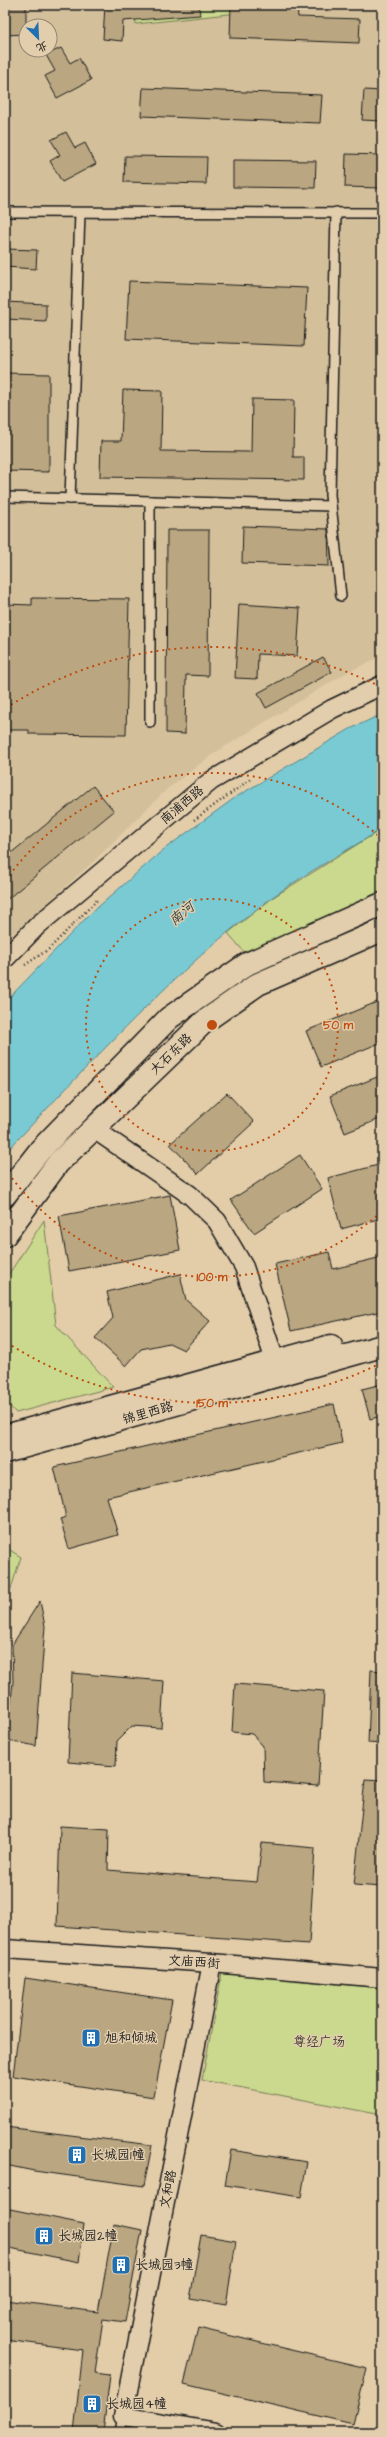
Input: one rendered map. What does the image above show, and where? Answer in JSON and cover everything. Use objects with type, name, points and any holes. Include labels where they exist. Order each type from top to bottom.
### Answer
[{"type":"main road","name":"大石东路","points":[[5,1195],[41,1149],[169,1018],[247,964],[382,904]]},
{"type":"main road","name":"大石东路","points":[[5,1235],[58,1163],[205,1021],[258,984],[382,930]]},
{"type":"main road","name":"锦里西路","points":[[9,1449],[277,1368],[382,1332]]},
{"type":"main road","name":"锦里西路","points":[[277,1368],[382,1346]]},
{"type":"street","name":"南浦西路","points":[[5,959],[38,925],[210,781],[332,709],[382,685]]},
{"type":"street","points":[[94,1128],[190,1195],[217,1221],[244,1266],[277,1368]]},
{"type":"street","name":"文庙西街","points":[[5,1949],[212,1963],[382,1978]]},
{"type":"street","name":"文和路","points":[[121,2424],[212,1963]]},
{"type":"street","points":[[121,2424],[216,2432]]},
{"type":"lane","points":[[5,212],[382,213]]},
{"type":"lane","points":[[336,212],[331,506],[341,596]]},
{"type":"lane","points":[[70,499],[80,213]]},
{"type":"lane","points":[[5,497],[331,506]]},
{"type":"lane","points":[[150,501],[150,722]]},
{"type":"path","points":[[192,822],[254,777]]},
{"type":"path","points":[[24,966],[49,949],[102,896]]},
{"type":"shaded area","points":[[5,5],[135,5],[136,24],[312,5],[382,5],[382,656],[346,673],[216,752],[167,789],[94,861],[5,941]]},
{"type":"green space","points":[[135,5],[312,5],[136,24]]},
{"type":"green space","points":[[382,829],[382,891],[245,953],[228,933],[275,896]]},
{"type":"green space","points":[[44,1220],[56,1325],[113,1387],[16,1413],[5,1401],[5,1280]]},
{"type":"green space","points":[[5,1547],[21,1557],[5,1607]]},
{"type":"green space","name":"尊经广场","points":[[222,1973],[382,1988],[382,2115],[202,2080]]},
{"type":"water","name":"南河","points":[[382,714],[382,829],[274,896],[202,955],[134,1018],[5,1153],[5,1002],[89,915],[163,850],[236,797],[350,729]]},
{"type":"building","points":[[5,5],[26,5],[26,18],[18,18],[18,34],[5,35]]},
{"type":"building","points":[[105,5],[199,5],[200,15],[123,21],[122,41],[103,39]]},
{"type":"building","points":[[231,5],[297,5],[298,17],[360,19],[359,43],[230,38]]},
{"type":"building","points":[[61,48],[70,63],[79,58],[91,80],[57,98],[45,76],[55,71],[48,58],[58,58],[58,49]]},
{"type":"building","points":[[143,88],[322,95],[320,123],[141,116]]},
{"type":"building","points":[[364,90],[382,91],[382,121],[362,120]]},
{"type":"building","points":[[66,132],[75,148],[85,143],[96,164],[62,182],[50,161],[60,155],[51,140]]},
{"type":"building","points":[[346,154],[382,155],[382,188],[345,187]]},
{"type":"building","points":[[125,156],[207,157],[206,184],[124,182]]},
{"type":"building","points":[[233,160],[316,161],[315,188],[233,187]]},
{"type":"building","points":[[5,249],[37,250],[36,269],[5,267]]},
{"type":"building","points":[[129,281],[307,288],[304,346],[126,339]]},
{"type":"building","points":[[5,302],[46,304],[46,321],[5,319]]},
{"type":"building","points":[[5,373],[49,374],[49,472],[5,471]]},
{"type":"building","points":[[123,390],[162,391],[161,451],[251,452],[252,399],[294,400],[293,457],[304,457],[304,480],[100,477],[101,441],[121,441]]},
{"type":"building","points":[[243,526],[328,529],[329,566],[242,563]]},
{"type":"building","points":[[167,530],[209,530],[208,676],[186,675],[185,734],[166,733]]},
{"type":"building","points":[[32,598],[129,599],[126,735],[29,734],[29,730],[5,730],[5,604],[32,605]]},
{"type":"building","points":[[239,604],[300,608],[297,656],[258,654],[257,679],[235,678]]},
{"type":"building","points":[[323,657],[332,672],[266,708],[258,693]]},
{"type":"building","points":[[93,786],[114,811],[5,901],[5,858]]},
{"type":"building","points":[[382,1000],[382,1042],[321,1067],[306,1031]]},
{"type":"building","points":[[382,1075],[382,1118],[345,1133],[330,1096]]},
{"type":"building","points":[[227,1093],[254,1122],[198,1174],[170,1144]]},
{"type":"building","points":[[300,1155],[322,1189],[254,1233],[231,1200]]},
{"type":"building","points":[[382,1164],[382,1218],[341,1229],[328,1178]]},
{"type":"building","points":[[170,1195],[180,1250],[69,1271],[59,1216]]},
{"type":"building","points":[[329,1252],[333,1269],[382,1257],[382,1311],[291,1331],[275,1264]]},
{"type":"building","points":[[180,1274],[186,1300],[210,1321],[184,1350],[169,1343],[141,1349],[126,1366],[95,1338],[113,1318],[107,1292]]},
{"type":"building","points":[[382,1384],[382,1416],[370,1419],[362,1389]]},
{"type":"building","points":[[334,1404],[342,1443],[107,1497],[118,1535],[69,1549],[60,1519],[66,1517],[54,1467]]},
{"type":"building","points":[[40,1601],[45,1626],[36,1746],[7,1740],[13,1682],[12,1645]]},
{"type":"building","points":[[371,1670],[382,1671],[382,1744],[368,1743]]},
{"type":"building","points":[[72,1673],[164,1681],[161,1728],[132,1726],[117,1741],[116,1766],[68,1762]]},
{"type":"building","points":[[235,1684],[324,1691],[318,1786],[264,1782],[263,1746],[252,1734],[232,1732]]},
{"type":"building","points":[[365,1779],[382,1780],[382,1887],[354,1885]]},
{"type":"building","points":[[60,1826],[109,1829],[108,1870],[257,1882],[262,1843],[315,1848],[309,1944],[57,1926]]},
{"type":"building","name":"旭和倾城","points":[[25,1978],[172,2000],[154,2097],[13,2076]]},
{"type":"building","name":"长城园1幢","points":[[5,2127],[152,2145],[144,2186],[34,2171],[5,2165]]},
{"type":"building","points":[[231,2150],[307,2162],[301,2197],[225,2185]]},
{"type":"building","name":"长城园2幢","points":[[5,2208],[84,2224],[79,2262],[5,2247]]},
{"type":"building","name":"长城园3幢","points":[[114,2224],[142,2230],[125,2322],[103,2319],[95,2373],[110,2375],[103,2432],[74,2432],[83,2350],[5,2340],[5,2300],[98,2312]]},
{"type":"building","points":[[201,2235],[236,2241],[226,2305],[190,2299]]},
{"type":"building","points":[[198,2328],[367,2368],[353,2424],[184,2384]]},
{"type":"place","name":"旭和倾城","points":[[91,2038]]},
{"type":"place","name":"长城园1幢","points":[[77,2155]]},
{"type":"place","name":"长城园2幢","points":[[44,2236]]},
{"type":"place","name":"长城园3幢","points":[[121,2265]]},
{"type":"place","name":"长城园4幢","points":[[92,2404]]}]
